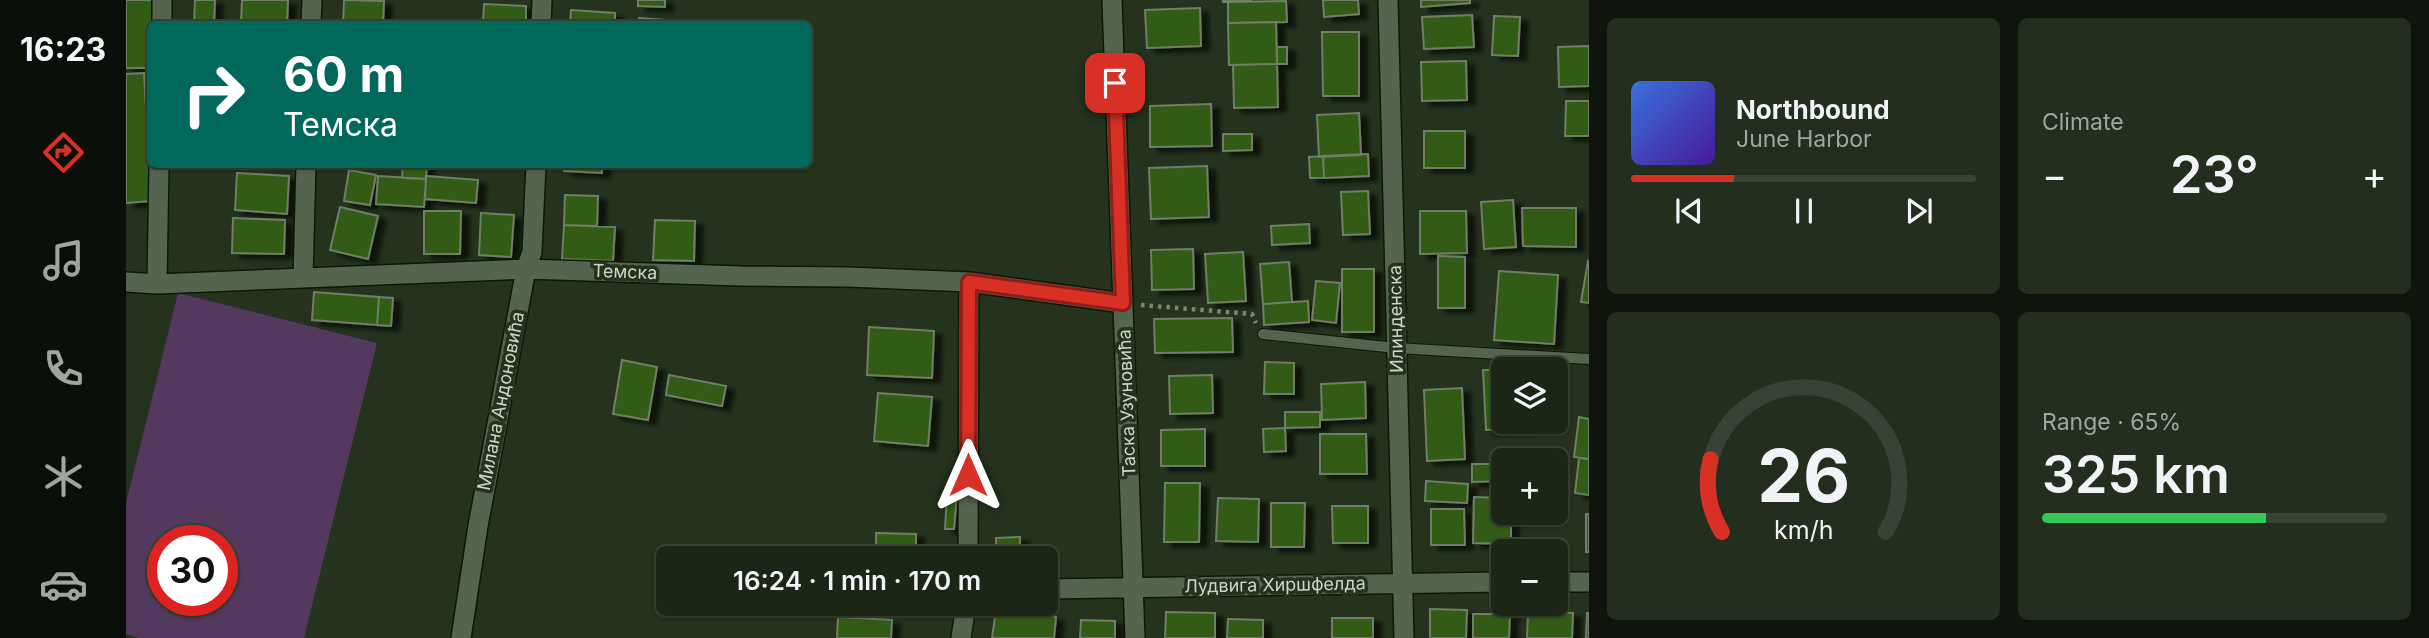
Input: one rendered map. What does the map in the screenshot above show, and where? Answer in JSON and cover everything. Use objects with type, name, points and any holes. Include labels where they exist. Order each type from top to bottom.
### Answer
[{"type":"street","points":[[162,0],[162,21]]},
{"type":"street","points":[[311,21],[312,0]]},
{"type":"street","points":[[541,21],[542,0]]},
{"type":"street","name":"Таска Узуновића","points":[[1112,0],[1135,638]]},
{"type":"street","name":"Илинденска","points":[[1388,0],[1404,638]]},
{"type":"street","points":[[157,284],[159,168]]},
{"type":"street","points":[[303,278],[306,168]]},
{"type":"street","name":"Милана Андоновића","points":[[461,638],[478,526],[526,269],[532,252],[536,168]]},
{"type":"street","name":"Темска","points":[[126,282],[157,284],[526,269],[969,282],[1123,303]]},
{"type":"street","points":[[968,546],[969,282]]},
{"type":"street","name":"Лудвига Хиршфелда","points":[[1058,589],[1491,582]]},
{"type":"street","points":[[1568,582],[1589,582]]},
{"type":"street","points":[[961,638],[964,616]]},
{"type":"lane","points":[[1263,334],[1396,348],[1589,359]]},
{"type":"path","points":[[1123,303],[1252,314],[1263,334]]},
{"type":"shaded area","points":[[178,293],[377,343],[304,638],[140,638],[126,634],[126,503]]},
{"type":"building","points":[[126,0],[153,0],[152,21],[147,21],[147,68],[126,68]]},
{"type":"building","points":[[195,0],[215,0],[214,21],[194,21]]},
{"type":"building","points":[[242,0],[288,0],[287,21],[241,21]]},
{"type":"building","points":[[344,0],[384,1],[383,21],[343,21]]},
{"type":"building","points":[[638,0],[665,0],[665,7],[638,6]]},
{"type":"building","points":[[1251,0],[1251,2],[1223,2]]},
{"type":"building","points":[[1323,0],[1358,0],[1359,14],[1324,17]]},
{"type":"building","points":[[1421,0],[1470,0],[1470,3],[1421,7]]},
{"type":"building","points":[[1286,1],[1287,22],[1228,23],[1228,2]]},
{"type":"building","points":[[484,4],[526,6],[526,21],[483,21]]},
{"type":"building","points":[[1200,8],[1201,46],[1147,48],[1145,10]]},
{"type":"building","points":[[571,10],[615,13],[615,21],[570,21]]},
{"type":"building","points":[[1472,15],[1474,47],[1424,49],[1422,17]]},
{"type":"building","points":[[1494,16],[1520,17],[1518,56],[1492,55]]},
{"type":"building","points":[[639,18],[665,20],[665,21],[639,21]]},
{"type":"building","points":[[1276,22],[1277,64],[1229,65],[1228,23]]},
{"type":"building","points":[[1322,32],[1359,32],[1359,96],[1323,96]]},
{"type":"building","points":[[1589,46],[1589,86],[1559,87],[1558,47]]},
{"type":"building","points":[[1277,47],[1287,47],[1287,64],[1277,64]]},
{"type":"building","points":[[1466,61],[1467,100],[1422,101],[1421,62]]},
{"type":"building","points":[[1277,64],[1278,107],[1234,108],[1233,65]]},
{"type":"building","points":[[144,73],[147,168],[149,168],[151,201],[126,203],[126,74]]},
{"type":"building","points":[[1566,101],[1589,101],[1589,136],[1565,136]]},
{"type":"building","points":[[1211,104],[1212,146],[1150,147],[1150,106]]},
{"type":"building","points":[[1359,113],[1361,155],[1319,157],[1317,115]]},
{"type":"building","points":[[1424,131],[1465,131],[1465,168],[1424,168]]},
{"type":"building","points":[[1223,134],[1252,134],[1252,150],[1223,151]]},
{"type":"building","points":[[1368,154],[1369,176],[1324,178],[1323,156]]},
{"type":"building","points":[[1323,156],[1324,178],[1310,178],[1309,157]]},
{"type":"building","points":[[1207,166],[1209,217],[1151,219],[1149,168]]},
{"type":"building","points":[[403,168],[427,168],[426,179],[402,178]]},
{"type":"building","points":[[564,168],[602,168],[602,173],[564,171]]},
{"type":"building","points":[[349,170],[376,175],[370,205],[344,201]]},
{"type":"building","points":[[237,173],[289,176],[287,214],[235,210]]},
{"type":"building","points":[[378,176],[426,179],[424,207],[376,204]]},
{"type":"building","points":[[426,176],[478,180],[476,203],[425,199]]},
{"type":"building","points":[[1368,191],[1370,234],[1343,235],[1341,192]]},
{"type":"building","points":[[565,195],[598,196],[597,226],[564,225]]},
{"type":"building","points":[[1513,200],[1516,247],[1484,249],[1481,202]]},
{"type":"building","points":[[340,207],[378,216],[368,259],[330,250]]},
{"type":"building","points":[[1522,208],[1576,208],[1576,247],[1523,246]]},
{"type":"building","points":[[424,211],[461,211],[460,254],[424,254]]},
{"type":"building","points":[[1420,211],[1466,211],[1467,253],[1420,254]]},
{"type":"building","points":[[481,213],[514,215],[511,257],[479,255]]},
{"type":"building","points":[[233,218],[285,220],[284,254],[232,253]]},
{"type":"building","points":[[655,220],[695,221],[694,261],[653,260]]},
{"type":"building","points":[[1309,224],[1310,243],[1272,245],[1271,226]]},
{"type":"building","points":[[564,225],[615,227],[613,261],[562,259]]},
{"type":"building","points":[[1193,249],[1194,289],[1152,290],[1151,250]]},
{"type":"building","points":[[1243,252],[1246,301],[1208,303],[1205,254]]},
{"type":"building","points":[[1438,256],[1465,257],[1465,308],[1438,308]]},
{"type":"building","points":[[1289,262],[1292,302],[1263,304],[1260,264]]},
{"type":"building","points":[[1589,262],[1589,303],[1581,302]]},
{"type":"building","points":[[1342,269],[1374,269],[1374,332],[1342,332]]},
{"type":"building","points":[[1499,271],[1558,275],[1554,344],[1494,340]]},
{"type":"building","points":[[1316,281],[1340,283],[1336,323],[1312,320]]},
{"type":"building","points":[[314,292],[379,297],[377,325],[312,320]]},
{"type":"building","points":[[379,297],[393,298],[391,326],[377,325]]},
{"type":"building","points":[[1308,301],[1309,322],[1264,325],[1263,304]]},
{"type":"building","points":[[1232,318],[1233,352],[1155,353],[1154,319]]},
{"type":"building","points":[[869,327],[934,331],[932,378],[867,375]]},
{"type":"building","points":[[622,360],[657,367],[648,420],[613,414]]},
{"type":"building","points":[[1265,362],[1294,363],[1294,394],[1264,394]]},
{"type":"building","points":[[1483,370],[1491,370],[1491,430],[1486,430]]},
{"type":"building","points":[[669,375],[726,386],[722,406],[666,395]]},
{"type":"building","points":[[1212,375],[1213,413],[1170,414],[1169,376]]},
{"type":"building","points":[[1365,382],[1366,418],[1322,420],[1321,384]]},
{"type":"building","points":[[1462,388],[1465,459],[1427,461],[1424,390]]},
{"type":"building","points":[[878,393],[932,397],[928,446],[874,441]]},
{"type":"building","points":[[1285,412],[1320,412],[1320,427],[1285,428]]},
{"type":"building","points":[[1579,417],[1589,419],[1589,459],[1574,457]]},
{"type":"building","points":[[1285,428],[1286,451],[1264,452],[1263,429]]},
{"type":"building","points":[[1205,429],[1205,466],[1161,466],[1161,430]]},
{"type":"building","points":[[1320,434],[1366,434],[1367,474],[1320,474]]},
{"type":"building","points":[[1579,458],[1589,459],[1589,495],[1575,493]]},
{"type":"building","points":[[1472,464],[1491,464],[1491,481],[1472,482]]},
{"type":"building","points":[[1426,481],[1468,484],[1467,503],[1425,501]]},
{"type":"building","points":[[1165,483],[1200,483],[1199,542],[1164,542]]},
{"type":"building","points":[[947,494],[957,494],[954,529],[945,529]]},
{"type":"building","points":[[1474,497],[1491,498],[1491,525],[1511,525],[1511,539],[1491,539],[1491,543],[1473,543]]},
{"type":"building","points":[[1218,498],[1259,499],[1258,542],[1216,541]]},
{"type":"building","points":[[1271,503],[1305,503],[1304,547],[1271,547]]},
{"type":"building","points":[[1332,506],[1368,506],[1368,543],[1333,543]]},
{"type":"building","points":[[1431,509],[1464,509],[1465,545],[1431,545]]},
{"type":"building","points":[[1586,514],[1589,514],[1589,552],[1586,552]]},
{"type":"building","points":[[876,533],[916,534],[916,546],[876,546]]},
{"type":"building","points":[[1020,537],[1020,546],[996,546],[996,538]]},
{"type":"building","points":[[1430,609],[1467,610],[1466,638],[1430,638]]},
{"type":"building","points":[[1166,612],[1215,613],[1215,638],[1165,638]]},
{"type":"building","points":[[1568,613],[1573,613],[1572,638],[1527,638],[1528,616],[1568,616]]},
{"type":"building","points":[[1589,613],[1589,638],[1586,638]]},
{"type":"building","points":[[1473,614],[1510,616],[1509,638],[1473,638]]},
{"type":"building","points":[[995,616],[1056,617],[1054,638],[992,638]]},
{"type":"building","points":[[838,617],[892,620],[891,638],[837,638]]},
{"type":"building","points":[[1332,618],[1373,618],[1373,638],[1332,638]]},
{"type":"building","points":[[1228,619],[1263,620],[1263,638],[1227,638]]},
{"type":"building","points":[[1081,620],[1115,621],[1115,638],[1080,638]]},
{"type":"route","points":[[968,475],[969,282],[1123,303],[1115,83]]}]
